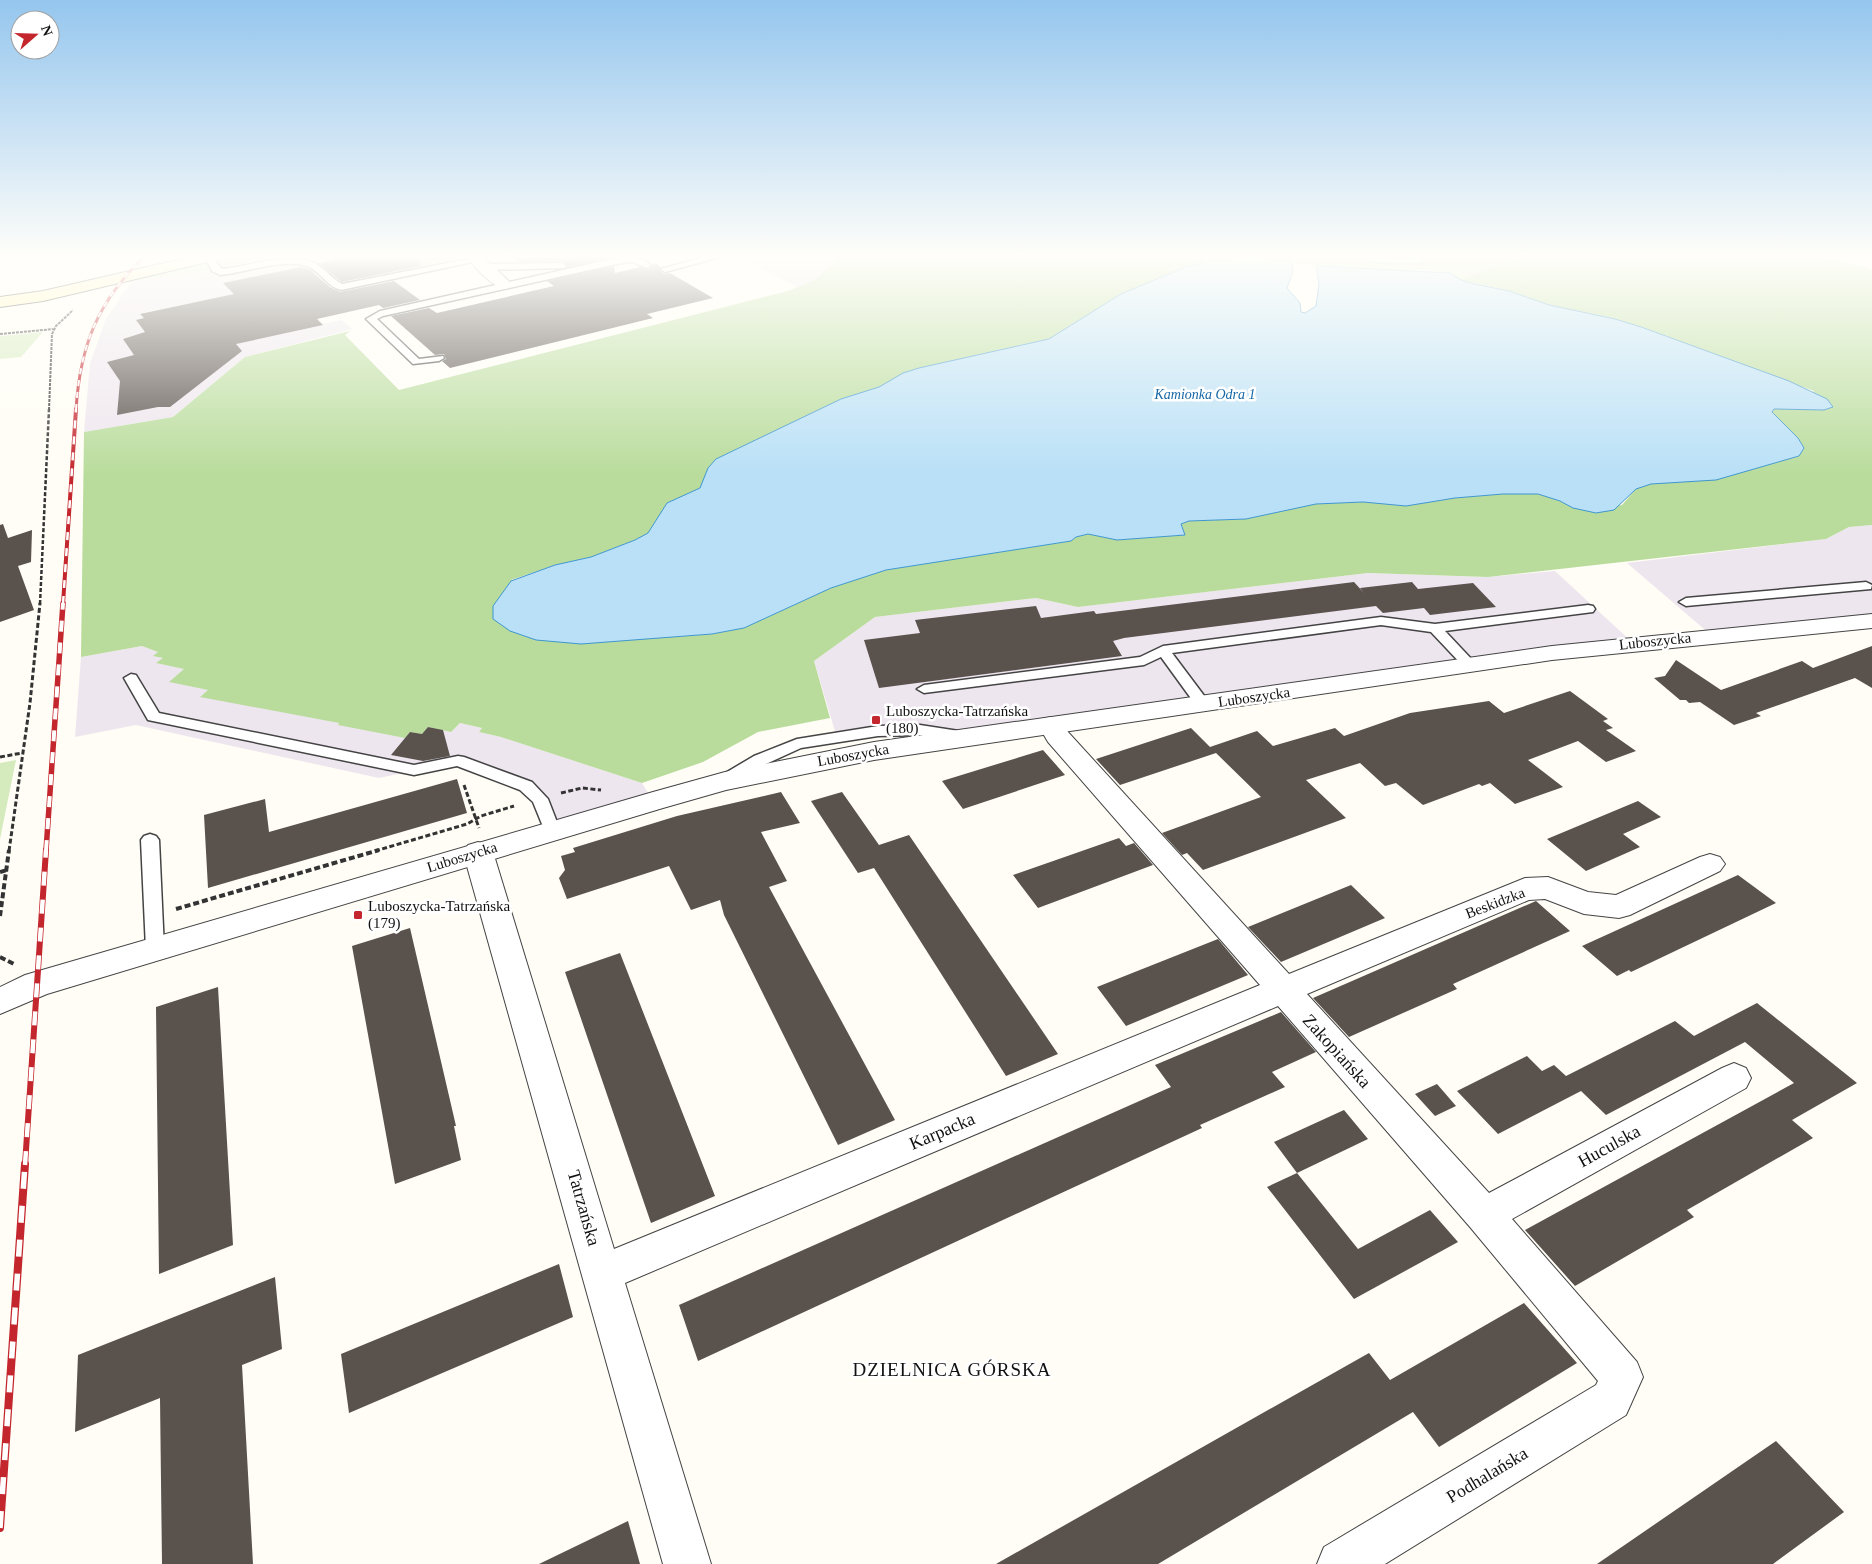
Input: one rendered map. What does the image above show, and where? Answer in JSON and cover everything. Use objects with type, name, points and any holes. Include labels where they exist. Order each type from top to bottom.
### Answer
[{"type":"street","name":"Luboszycka","points":[[0,1001],[19,980],[155,949],[478,836],[552,830],[726,781],[845,756],[1633,643],[1872,622]]},
{"type":"street","name":"Zakopiańska","points":[[1051,726],[1057,736],[1484,1215],[1622,1377]]},
{"type":"street","name":"Tatrzańska","points":[[478,836],[687,1564]]},
{"type":"street","name":"Beskidzka","points":[[1282,989],[1525,889],[1548,888],[1584,903],[1619,908],[1710,864]]},
{"type":"street","name":"Karpacka","points":[[603,1273],[1282,989]]},
{"type":"street","name":"Huculska","points":[[1484,1215],[1734,1078]]},
{"type":"street","name":"Podhalańska","points":[[1341,1564],[1611,1400],[1622,1377]]},
{"type":"lane","points":[[382,329],[417,362],[439,358]]},
{"type":"lane","points":[[1686,602],[1870,587]]},
{"type":"lane","points":[[924,690],[1144,661],[1163,650],[1380,621],[1435,628],[1588,609]]},
{"type":"lane","points":[[1435,628],[1470,665]]},
{"type":"lane","points":[[1163,650],[1203,705]]},
{"type":"lane","points":[[131,678],[153,717],[414,770],[458,761],[526,786],[540,799],[552,830]]},
{"type":"lane","points":[[150,840],[155,949]]},
{"type":"path","points":[[0,334],[54,329],[39,618],[30,703],[0,916]]},
{"type":"path","points":[[0,757],[22,753]]},
{"type":"path","points":[[458,761],[478,836]]},
{"type":"path","points":[[478,836],[540,799],[582,788],[607,791]]},
{"type":"path","points":[[153,916],[467,824],[478,836]]},
{"type":"path","points":[[0,872],[6,870]]},
{"type":"path","points":[[0,957],[19,980]]},
{"type":"shaded area","points":[[102,329],[352,329],[245,357],[173,417],[84,432],[90,363]]},
{"type":"shaded area","points":[[1872,525],[1872,621],[1711,635],[1627,563],[1826,539],[1849,527]]},
{"type":"shaded area","points":[[1555,571],[1633,643],[968,737],[920,730],[837,738],[814,661],[875,617],[1036,598],[1078,607],[1368,573],[1488,577]]},
{"type":"shaded area","points":[[142,646],[159,652],[154,656],[163,658],[157,663],[185,669],[170,682],[209,690],[201,696],[340,723],[338,724],[410,732],[428,727],[451,732],[460,723],[482,728],[479,732],[501,737],[642,783],[653,801],[552,830],[540,799],[458,761],[379,778],[136,725],[75,737],[81,657]]},
{"type":"green space","points":[[639,329],[1065,329],[1049,339],[919,368],[879,387],[841,399],[716,459],[700,488],[667,503],[648,533],[591,557],[555,565],[511,580],[675,637],[712,634],[744,628],[831,588],[886,570],[1071,541],[1076,537],[1088,534],[1117,540],[1185,535],[1181,524],[1189,521],[1246,519],[1316,504],[1363,502],[1406,506],[1455,498],[1503,494],[1538,494],[1560,501],[1573,508],[1622,505],[1636,489],[1651,484],[1677,482],[1804,448],[1798,438],[1771,412],[1774,409],[1794,408],[1814,391],[1646,329],[1872,329],[1872,525],[1849,527],[1826,539],[1488,577],[1368,573],[1078,607],[1036,598],[875,617],[814,661],[830,718],[758,732],[703,762],[642,783],[501,737],[479,732],[482,728],[460,723],[451,732],[428,727],[422,734],[410,732],[405,738],[338,725],[339,723],[200,697],[208,690],[169,682],[184,669],[156,663],[163,658],[153,656],[158,652],[142,646],[81,657],[84,432],[173,417],[245,357],[350,331],[345,335],[399,390]]},
{"type":"green space","points":[[43,332],[21,357],[0,359],[0,336]]},
{"type":"green space","points":[[16,760],[0,839],[0,763]]},
{"type":"water","name":"Kamionka Odra 1","points":[[1065,329],[1646,329],[1789,381],[1827,399],[1833,407],[1824,410],[1774,409],[1772,412],[1798,438],[1804,448],[1799,456],[1716,480],[1651,484],[1636,489],[1614,510],[1596,513],[1573,508],[1560,501],[1538,494],[1503,494],[1455,498],[1406,506],[1363,502],[1316,504],[1246,519],[1189,521],[1181,524],[1185,535],[1117,540],[1088,534],[1076,537],[1071,541],[886,570],[831,588],[744,628],[712,634],[581,644],[536,640],[510,631],[493,619],[493,606],[511,581],[555,565],[591,557],[648,533],[667,503],[700,488],[708,468],[716,459],[841,399],[879,387],[903,373],[1049,339]]},
{"type":"building","points":[[143,329],[305,329],[236,344],[242,351],[170,407],[158,407],[117,415],[120,381],[107,362],[134,355],[123,339],[145,332]]},
{"type":"building","points":[[406,329],[608,329],[450,368],[442,361],[446,359],[444,354],[435,355]]},
{"type":"building","points":[[3,524],[8,538],[32,530],[31,562],[18,566],[34,610],[0,622],[0,525]]},
{"type":"building","points":[[1354,582],[1364,593],[1360,588],[1412,582],[1418,589],[1473,583],[1496,607],[1430,615],[1424,608],[1383,613],[1376,606],[1124,638],[1113,641],[1122,656],[879,688],[864,640],[920,633],[915,620],[1036,606],[1041,618],[1094,611],[1096,614]]},
{"type":"building","points":[[1872,646],[1872,688],[1855,678],[1756,713],[1761,716],[1734,725],[1700,702],[1689,703],[1686,700],[1680,700],[1654,678],[1665,676],[1676,660],[1721,690],[1802,661],[1813,668]]},
{"type":"building","points":[[1570,691],[1608,719],[1603,721],[1613,728],[1606,730],[1636,751],[1606,762],[1578,741],[1528,760],[1563,787],[1515,804],[1490,783],[1482,786],[1479,784],[1423,805],[1396,783],[1385,786],[1360,763],[1306,780],[1346,818],[1203,870],[1187,853],[1182,855],[1162,833],[1261,797],[1216,753],[1120,785],[1096,759],[1191,728],[1210,747],[1257,731],[1273,746],[1335,728],[1344,736],[1410,713],[1489,701],[1504,713]]},
{"type":"building","points":[[428,727],[443,730],[450,756],[423,761],[391,755],[410,732],[422,734]]},
{"type":"building","points":[[1043,750],[1065,775],[963,809],[942,781]]},
{"type":"building","points":[[457,779],[467,813],[208,888],[204,815],[265,799],[269,832]]},
{"type":"building","points":[[781,792],[800,823],[761,832],[787,881],[769,887],[895,1120],[838,1145],[724,915],[720,900],[691,910],[669,866],[567,899],[559,878],[565,870],[561,856],[575,852],[573,848],[677,816]]},
{"type":"building","points":[[842,792],[879,845],[909,835],[1058,1054],[1006,1076],[874,868],[858,873],[811,801]]},
{"type":"building","points":[[1638,801],[1661,817],[1623,834],[1640,847],[1586,871],[1547,839]]},
{"type":"building","points":[[1119,838],[1126,846],[1134,843],[1153,865],[1038,908],[1013,875]]},
{"type":"building","points":[[1738,875],[1776,903],[1631,972],[1629,970],[1617,976],[1582,946]]},
{"type":"building","points":[[1351,885],[1385,918],[1281,962],[1248,927]]},
{"type":"building","points":[[1536,901],[1570,931],[1453,984],[1457,989],[1349,1037],[1313,998]]},
{"type":"building","points":[[410,928],[456,1126],[454,1126],[461,1160],[395,1184],[352,946]]},
{"type":"building","points":[[1218,939],[1248,975],[1126,1026],[1097,987]]},
{"type":"building","points":[[620,953],[715,1196],[651,1223],[565,972]]},
{"type":"building","points":[[218,987],[233,1245],[159,1274],[156,1007]]},
{"type":"building","points":[[1757,1003],[1857,1083],[1792,1120],[1813,1138],[1687,1210],[1694,1217],[1575,1286],[1525,1230],[1794,1083],[1745,1042],[1606,1115],[1581,1091],[1498,1134],[1457,1091],[1527,1056],[1542,1071],[1554,1065],[1566,1076],[1675,1021],[1694,1036]]},
{"type":"building","points":[[1281,1012],[1316,1052],[1272,1072],[1285,1087],[1200,1125],[1202,1128],[698,1361],[679,1305],[1171,1087],[1155,1065]]},
{"type":"building","points":[[1437,1084],[1456,1106],[1435,1116],[1415,1094]]},
{"type":"building","points":[[1344,1110],[1368,1139],[1297,1173],[1274,1142]]},
{"type":"building","points":[[1297,1173],[1358,1249],[1430,1210],[1458,1242],[1354,1299],[1267,1187]]},
{"type":"building","points":[[559,1264],[573,1317],[349,1413],[341,1354]]},
{"type":"building","points":[[275,1277],[282,1349],[242,1365],[253,1564],[162,1564],[160,1398],[75,1432],[78,1355]]},
{"type":"building","points":[[1524,1303],[1577,1363],[1439,1447],[1413,1412],[1158,1564],[996,1564],[1369,1353],[1390,1380]]},
{"type":"building","points":[[1776,1441],[1844,1512],[1773,1564],[1597,1564]]},
{"type":"building","points":[[628,1521],[640,1564],[539,1564]]},
{"type":"railway","points":[[76,410],[82,365],[93,329]]},
{"type":"railway","points":[[63,604],[76,409]]},
{"type":"railway","points":[[46,851],[63,603]]},
{"type":"railway","points":[[25,1165],[46,850]]},
{"type":"railway","points":[[0,1528],[25,1164]]},
{"type":"place","name":"Luboszycka-Tatrzańska (180)","points":[[876,720]]},
{"type":"place","name":"Luboszycka-Tatrzańska (179)","points":[[358,915]]},
{"type":"district","name":"DZIELNICA GÓRSKA","points":[[952,1369]]}]
